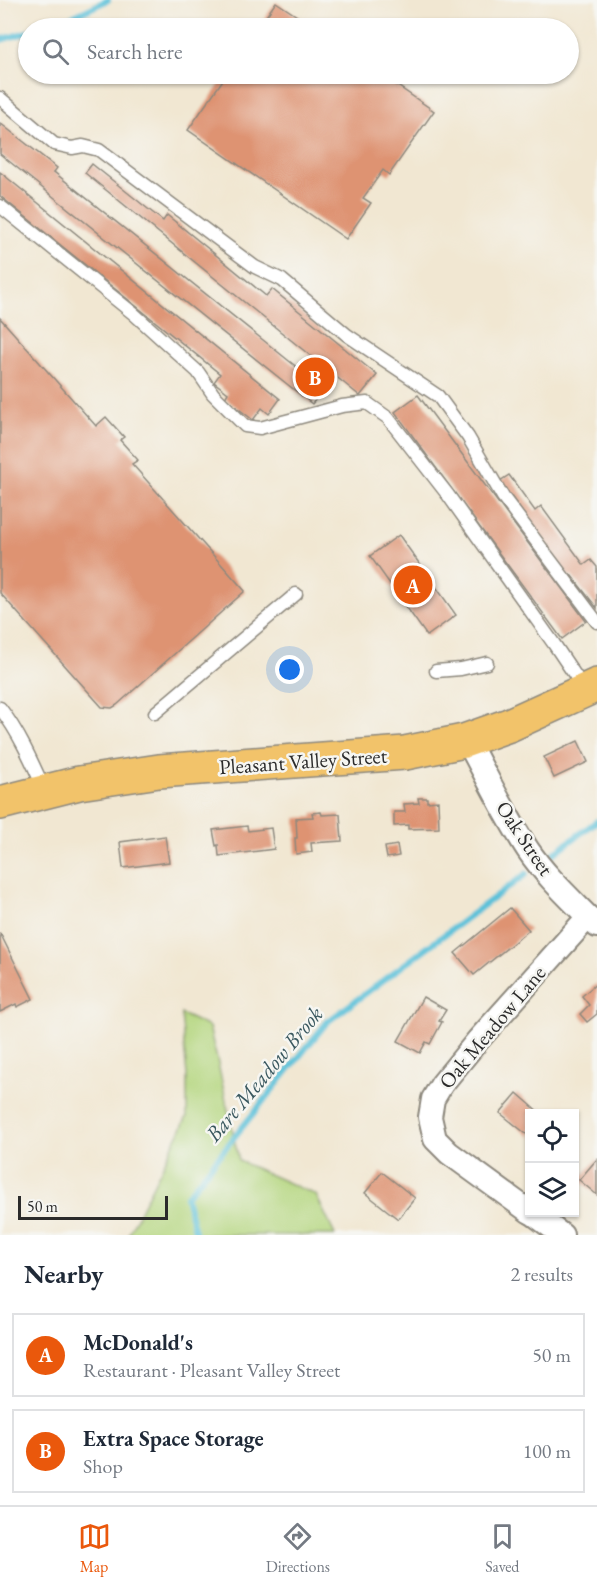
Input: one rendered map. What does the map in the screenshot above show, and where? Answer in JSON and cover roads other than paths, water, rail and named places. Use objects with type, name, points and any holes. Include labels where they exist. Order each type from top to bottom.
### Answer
[{"type":"main road","name":"Pleasant Valley Street","points":[[0,803],[79,783],[147,773],[405,753],[467,740],[509,726],[591,688]]},
{"type":"street","name":"Oak Street","points":[[467,740],[498,800],[529,851],[555,883],[593,922]]},
{"type":"street","name":"Oak Meadow Lane","points":[[525,1208],[449,1153],[435,1139],[430,1117],[433,1099],[442,1084],[478,1040],[593,922]]},
{"type":"street","name":"Oak Meadow Lane","points":[[537,1217],[562,1235]]},
{"type":"lane","points":[[0,98],[54,144],[72,148],[83,146],[99,150],[255,267],[282,280],[346,335],[438,396],[468,437],[503,496],[597,622]]},
{"type":"lane","points":[[0,206],[134,314],[198,372],[213,394],[245,426],[260,428],[342,406],[367,403],[388,418],[455,504],[554,644],[591,688]]},
{"type":"lane","points":[[155,713],[296,594]]},
{"type":"lane","points":[[436,671],[461,669],[487,663]]},
{"type":"lane","points":[[0,708],[31,759],[45,791]]},
{"type":"waterway","points":[[70,18],[108,0]]},
{"type":"waterway","points":[[0,40],[18,35]]},
{"type":"waterway","name":"Bare Meadow Brook","points":[[553,854],[597,821]]},
{"type":"waterway","name":"Bare Meadow Brook","points":[[196,1235],[186,1197],[327,1022],[526,874]]},
{"type":"place","name":"Extra Space Storage","points":[[315,377]]},
{"type":"place","name":"McDonald's","points":[[413,585]]}]
